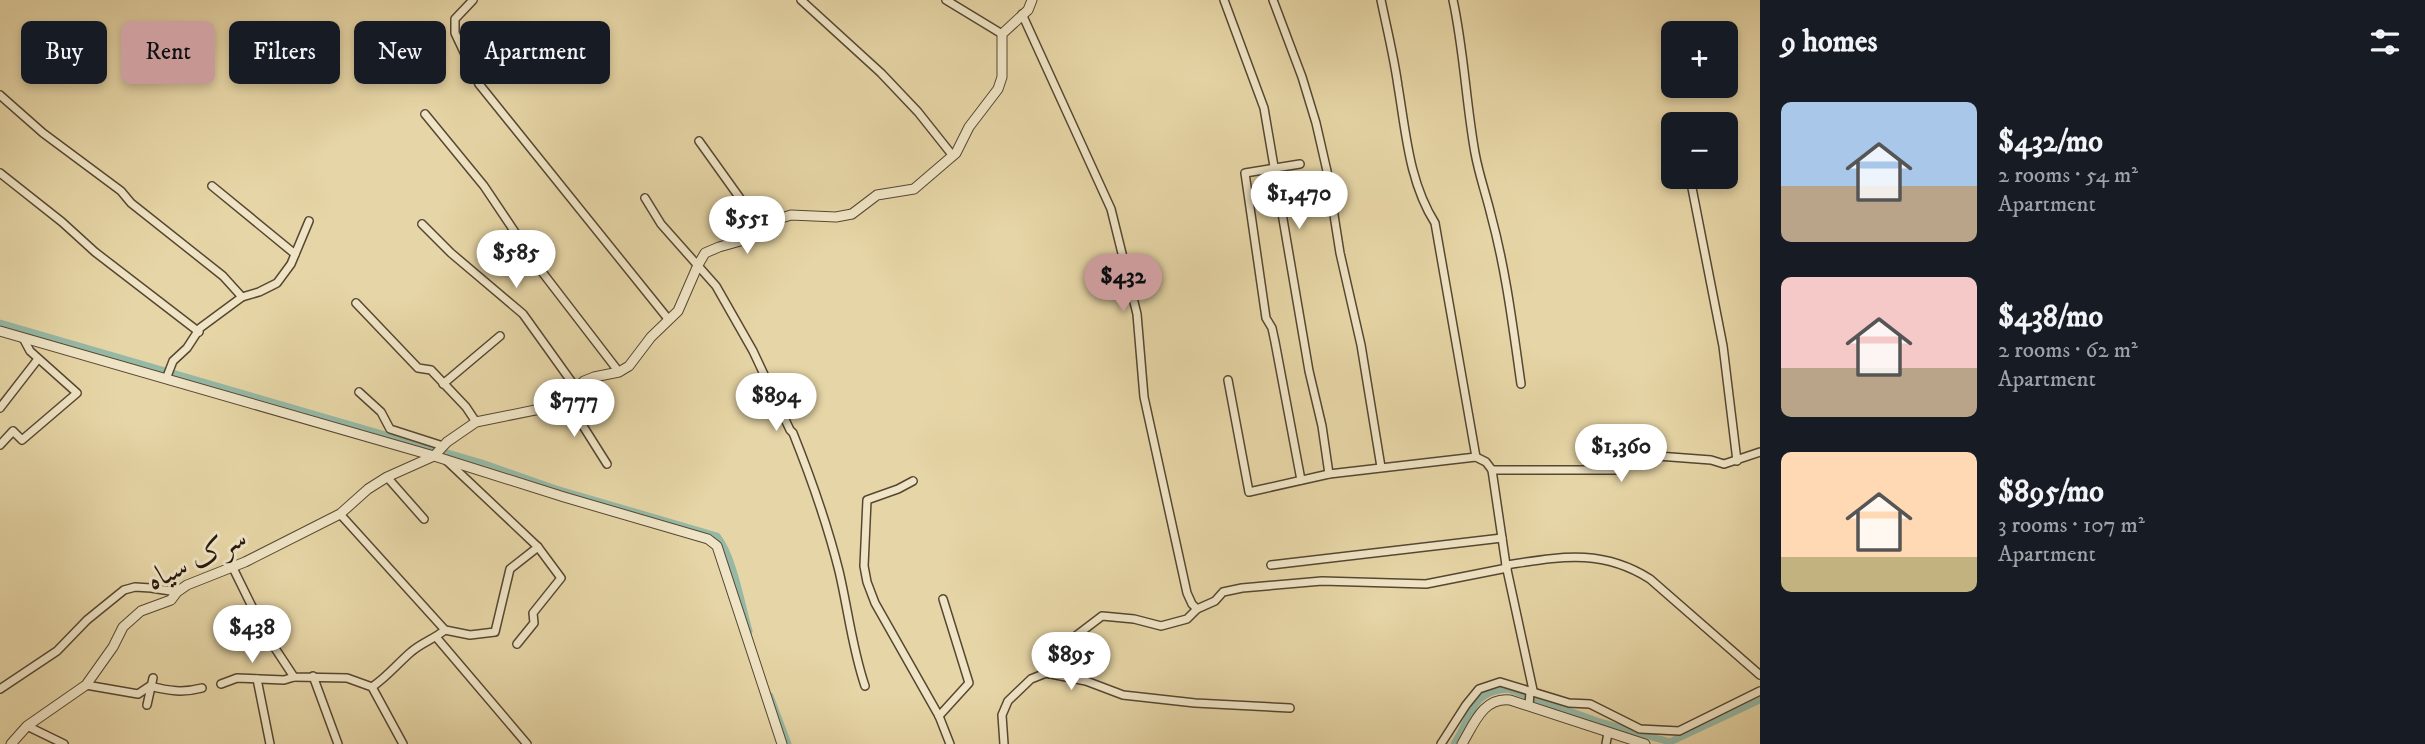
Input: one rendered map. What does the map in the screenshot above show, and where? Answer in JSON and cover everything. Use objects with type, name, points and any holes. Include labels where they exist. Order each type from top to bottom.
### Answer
[{"type":"street","points":[[473,0],[455,19],[455,33],[479,84],[669,320]]},
{"type":"street","points":[[801,0],[881,73],[918,112],[953,156]]},
{"type":"street","points":[[946,0],[1002,34]]},
{"type":"street","points":[[356,303],[418,368],[431,370],[466,407],[476,422],[537,411],[566,399],[576,388],[594,377],[619,372],[629,366],[651,337],[678,311],[705,253],[751,238],[772,221],[791,215],[836,217],[852,214],[877,195],[914,189],[953,156],[969,127],[1001,82],[1002,34],[1028,10],[1032,0]]},
{"type":"street","points":[[1224,0],[1264,108],[1329,474]]},
{"type":"street","points":[[1273,0],[1317,123],[1340,253],[1361,345],[1381,467]]},
{"type":"street","points":[[1381,0],[1405,134],[1422,202],[1435,223],[1476,457]]},
{"type":"street","points":[[1453,0],[1460,33],[1474,149],[1492,216],[1521,384]]},
{"type":"street","points":[[1023,14],[1111,209],[1137,314],[1147,410],[1187,593],[1197,609]]},
{"type":"street","points":[[0,94],[43,133],[121,191],[131,203],[223,276],[242,297]]},
{"type":"street","points":[[425,114],[484,186],[539,268],[619,372]]},
{"type":"street","points":[[699,141],[764,228]]},
{"type":"street","points":[[1300,164],[1245,173],[1266,318],[1272,328],[1301,480]]},
{"type":"street","points":[[0,173],[95,252],[199,332]]},
{"type":"street","points":[[212,186],[295,254]]},
{"type":"street","points":[[1692,189],[1720,333],[1737,461]]},
{"type":"street","points":[[645,198],[661,224],[716,286],[753,351],[793,433],[813,481],[839,573],[856,659],[865,686]]},
{"type":"street","points":[[166,376],[173,361],[187,348],[200,328],[242,297],[259,292],[277,282],[291,264],[309,221]]},
{"type":"street","points":[[422,224],[451,253],[523,314],[576,388]]},
{"type":"street","points":[[0,331],[440,452],[564,497],[708,539],[717,546],[782,744]]},
{"type":"street","points":[[443,384],[500,336]]},
{"type":"street","points":[[0,445],[13,431],[22,439],[77,393],[30,351],[23,338]]},
{"type":"street","points":[[0,408],[38,359]]},
{"type":"street","points":[[1228,380],[1249,492],[1329,474],[1381,467],[1476,457],[1486,462],[1492,470],[1507,567],[1533,690],[1530,698]]},
{"type":"street","points":[[359,392],[381,412],[390,429],[440,452],[538,547],[561,578],[533,613],[534,623],[517,644]]},
{"type":"street","points":[[566,399],[607,464]]},
{"type":"street","name":"سرک سیاه","points":[[11,744],[27,726],[86,685],[113,648],[123,627],[141,611],[171,600],[187,586],[274,548],[340,514],[368,489],[440,452],[476,422]]},
{"type":"street","points":[[1492,470],[1618,470],[1631,454],[1711,460],[1724,464],[1760,452]]},
{"type":"street","points":[[387,477],[424,519]]},
{"type":"street","points":[[913,481],[867,500],[864,566],[875,603],[939,716],[949,744]]},
{"type":"street","points":[[340,514],[445,630],[470,635],[495,632],[510,569],[538,547]]},
{"type":"street","points":[[1271,565],[1503,538]]},
{"type":"street","points":[[1050,674],[1060,648],[1102,617],[1161,626],[1187,619],[1197,609],[1215,601],[1223,592],[1242,588],[1322,581],[1426,584],[1507,567],[1585,556],[1632,568],[1650,579],[1760,675]]},
{"type":"street","points":[[232,566],[265,634],[293,677]]},
{"type":"street","points":[[0,689],[57,651],[87,620],[124,590],[135,587],[177,592]]},
{"type":"street","points":[[939,716],[970,683],[943,599]]},
{"type":"street","points":[[372,687],[419,645],[436,638],[445,630]]},
{"type":"street","points":[[436,638],[527,744]]},
{"type":"street","points":[[1004,744],[1002,715],[1008,701],[1031,679],[1046,673],[1086,681],[1123,695],[1147,699],[1290,708]]},
{"type":"street","points":[[313,676],[338,744]]},
{"type":"street","points":[[147,705],[153,678]]},
{"type":"street","points":[[221,684],[237,678],[347,678],[372,687],[402,744]]},
{"type":"street","points":[[257,679],[270,744]]},
{"type":"street","points":[[1441,744],[1479,688],[1500,682],[1608,733],[1645,744]]},
{"type":"street","points":[[86,685],[138,694],[150,686],[187,692],[202,688]]},
{"type":"street","points":[[1462,744],[1480,713],[1490,703],[1500,699],[1530,698],[1590,704],[1640,729],[1679,731],[1760,691]]},
{"type":"street","points":[[27,726],[64,744]]},
{"type":"street","points":[[1606,744],[1608,733]]},
{"type":"waterway","points":[[0,323],[482,463],[556,489],[717,536],[728,556],[749,631]]},
{"type":"waterway","points":[[1454,744],[1479,700],[1496,691],[1508,689],[1597,721],[1670,742],[1760,700]]},
{"type":"waterway","points":[[770,696],[788,744]]}]
